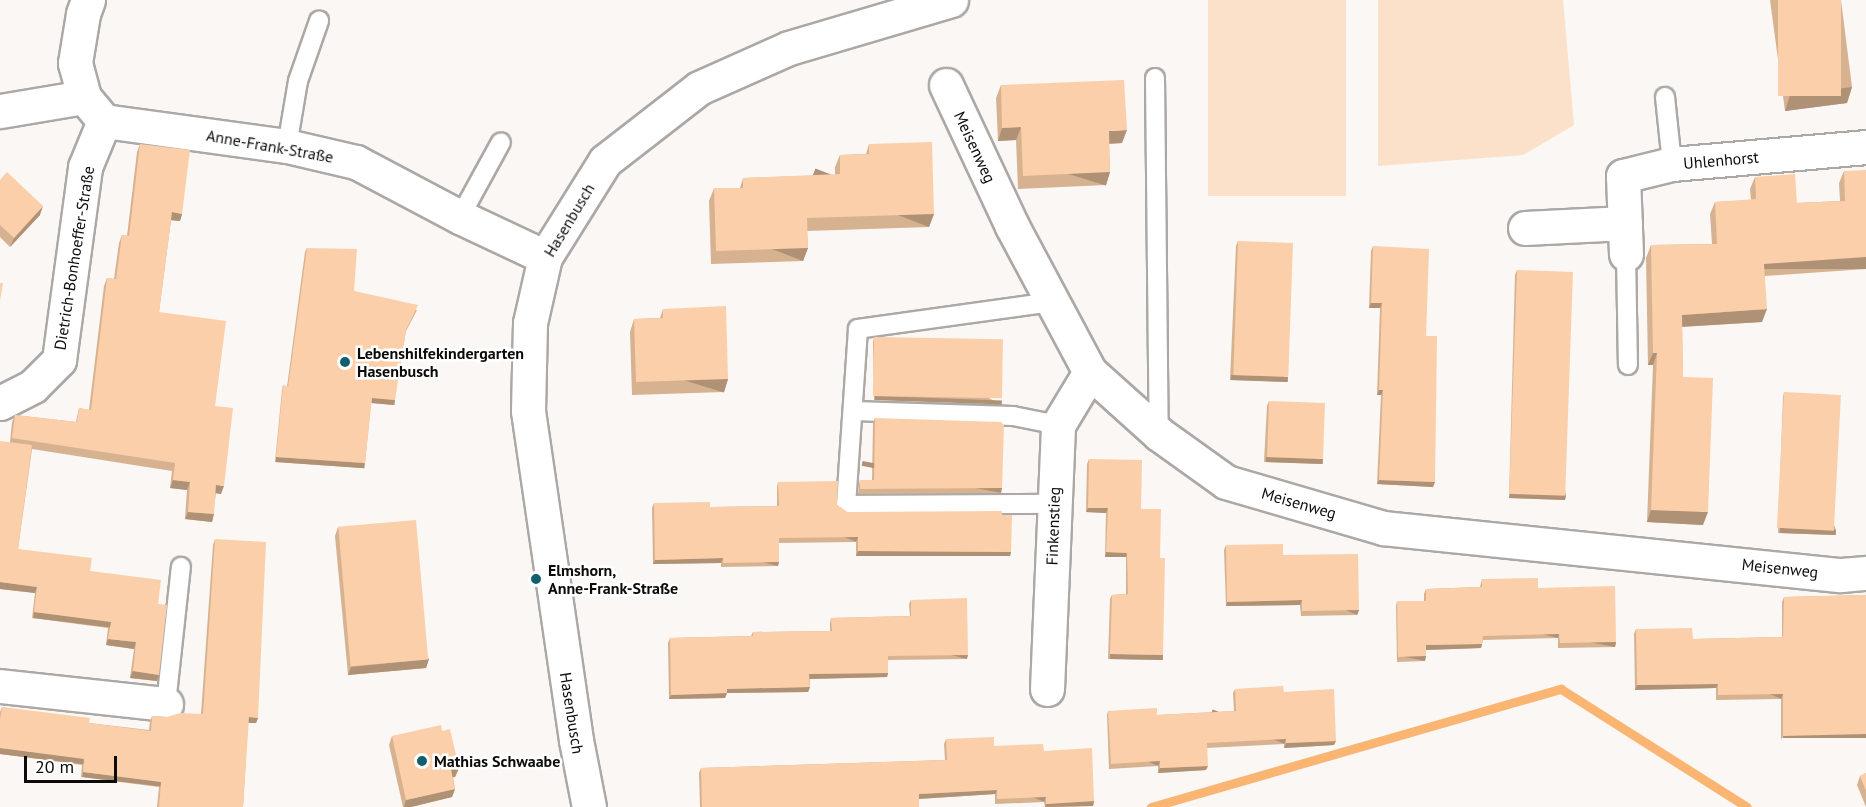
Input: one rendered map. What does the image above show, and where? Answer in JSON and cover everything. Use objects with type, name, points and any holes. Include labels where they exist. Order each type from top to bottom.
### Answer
[{"type":"street","points":[[88,0],[83,14],[75,63],[94,109]]},
{"type":"street","name":"Hasenbusch","points":[[589,807],[576,740],[528,411],[530,322],[545,257],[605,161],[699,88],[789,48],[951,0]]},
{"type":"street","name":"Meisenweg","points":[[946,85],[1012,226],[1090,372],[1159,434],[1226,482],[1383,528],[1841,575],[1866,573]]},
{"type":"street","name":"Anne-Frank-Straße","points":[[0,111],[94,109],[356,162],[460,217],[545,257]]},
{"type":"street","name":"Dietrich-Bonhoeffer-Straße","points":[[0,403],[33,386],[59,360],[94,109]]},
{"type":"street","name":"Uhlenhorst","points":[[1625,238],[1623,176],[1672,164],[1866,147]]},
{"type":"street","points":[[1525,228],[1625,238]]},
{"type":"street","name":"Finkenstieg","points":[[1047,689],[1058,425],[1090,372]]},
{"type":"street","points":[[0,686],[166,704]]},
{"type":"lane","points":[[287,147],[298,81],[319,21]]},
{"type":"lane","points":[[1155,78],[1159,434]]},
{"type":"lane","points":[[1665,97],[1672,164]]},
{"type":"lane","points":[[460,217],[501,142]]},
{"type":"lane","points":[[1625,238],[1628,365]]},
{"type":"lane","points":[[1052,302],[858,328],[846,505],[1054,504]]},
{"type":"lane","points":[[853,411],[1013,416],[1058,425]]},
{"type":"lane","points":[[166,704],[182,567]]},
{"type":"shaded area","points":[[1208,0],[1346,0],[1346,196],[1208,196]]},
{"type":"shaded area","points":[[1378,0],[1563,0],[1574,125],[1523,155],[1378,166]]},
{"type":"building","points":[[1778,0],[1841,0],[1841,96],[1778,96]]},
{"type":"building","points":[[1124,80],[1127,130],[1109,131],[1110,172],[1023,176],[1021,127],[1002,128],[1001,85]]},
{"type":"building","points":[[932,142],[934,214],[807,218],[808,248],[716,251],[714,188],[743,188],[743,178],[840,174],[840,155],[869,154],[869,144]]},
{"type":"building","points":[[140,144],[190,150],[182,214],[172,212],[159,312],[226,321],[215,406],[233,408],[224,486],[216,485],[214,514],[188,512],[190,482],[173,480],[175,463],[12,438],[15,415],[77,422],[79,408],[91,410],[107,278],[116,279],[122,235],[129,236]]},
{"type":"building","points":[[1866,170],[1866,257],[1764,264],[1767,309],[1682,315],[1683,377],[1713,378],[1708,512],[1651,510],[1657,353],[1653,353],[1651,245],[1717,244],[1715,202],[1756,199],[1755,177],[1795,174],[1797,203],[1845,201],[1844,171]]},
{"type":"building","points":[[7,172],[43,206],[14,238],[0,225],[0,180]]},
{"type":"building","points":[[1238,241],[1293,243],[1288,377],[1233,375]]},
{"type":"building","points":[[1373,246],[1429,249],[1426,336],[1437,336],[1435,482],[1379,480],[1383,390],[1379,390],[1382,303],[1371,303]]},
{"type":"building","name":"Lebenshilfekindergarten Hasenbusch","points":[[307,248],[357,249],[354,291],[418,305],[406,330],[395,400],[372,398],[365,463],[276,457],[283,385],[288,387]]},
{"type":"building","points":[[1517,270],[1573,272],[1565,496],[1509,494]]},
{"type":"building","points":[[0,283],[3,283],[0,301]]},
{"type":"building","points":[[726,306],[728,379],[636,382],[634,319],[663,318],[663,309]]},
{"type":"building","points":[[874,337],[1003,339],[1002,398],[873,396]]},
{"type":"building","points":[[1784,392],[1841,395],[1834,531],[1777,528]]},
{"type":"building","points":[[1269,401],[1325,403],[1323,459],[1267,457]]},
{"type":"building","points":[[875,418],[1001,422],[1004,425],[1002,488],[860,489],[860,480],[874,480]]},
{"type":"building","points":[[0,441],[32,445],[18,549],[92,558],[90,571],[161,580],[158,604],[167,605],[159,675],[133,671],[136,642],[108,639],[111,622],[34,612],[37,587],[0,582]]},
{"type":"building","points":[[1089,459],[1142,460],[1141,509],[1161,509],[1160,558],[1165,558],[1163,655],[1110,654],[1112,595],[1128,594],[1127,553],[1106,552],[1108,508],[1088,508]]},
{"type":"building","points":[[838,481],[837,505],[847,512],[1002,511],[1002,515],[1012,515],[1011,552],[858,551],[858,537],[779,538],[779,562],[723,563],[723,558],[655,560],[654,503],[710,502],[710,507],[779,506],[778,482]]},
{"type":"building","points":[[416,520],[428,659],[350,666],[338,527]]},
{"type":"building","points":[[215,539],[266,542],[258,718],[249,717],[243,807],[159,807],[161,782],[83,772],[84,759],[0,748],[2,707],[90,718],[89,723],[151,731],[152,716],[167,717],[180,713],[203,714]]},
{"type":"building","points":[[1283,544],[1283,555],[1358,554],[1359,610],[1302,611],[1302,600],[1227,602],[1226,545]]},
{"type":"building","points":[[1538,578],[1538,588],[1615,586],[1616,642],[1560,643],[1559,634],[1483,636],[1482,644],[1426,645],[1426,656],[1398,657],[1397,601],[1426,601],[1426,589],[1482,587],[1482,579]]},
{"type":"building","points":[[1866,595],[1866,734],[1783,736],[1783,694],[1718,695],[1718,684],[1637,685],[1636,629],[1692,628],[1693,639],[1783,637],[1784,597]]},
{"type":"building","points":[[967,598],[968,655],[888,656],[888,673],[809,674],[810,687],[727,689],[727,693],[671,695],[670,638],[753,636],[753,632],[832,631],[831,618],[911,616],[911,600]]},
{"type":"building","points":[[1283,686],[1284,692],[1334,689],[1336,741],[1286,743],[1286,739],[1207,743],[1208,766],[1160,768],[1160,761],[1111,764],[1108,711],[1157,708],[1157,715],[1236,711],[1235,689]]},
{"type":"building","name":"Mathias Schwaabe","points":[[441,725],[442,731],[450,729],[459,768],[451,769],[455,789],[406,800],[392,736]]},
{"type":"building","points":[[994,737],[994,746],[1043,744],[1044,751],[1092,748],[1094,801],[1046,804],[1046,797],[997,799],[997,790],[919,794],[919,807],[702,807],[701,768],[947,760],[946,739]]},
{"type":"building","points":[[1866,773],[1866,791],[1860,776]]},
{"type":"waterway","points":[[1151,807],[1561,689],[1747,807]]},
{"type":"place","name":"Lebenshilfekindergarten Hasenbusch","points":[[345,362]]},
{"type":"place","name":"Elmshorn, Anne-Frank-Straße","points":[[536,579]]},
{"type":"place","name":"Mathias Schwaabe","points":[[422,761]]}]
